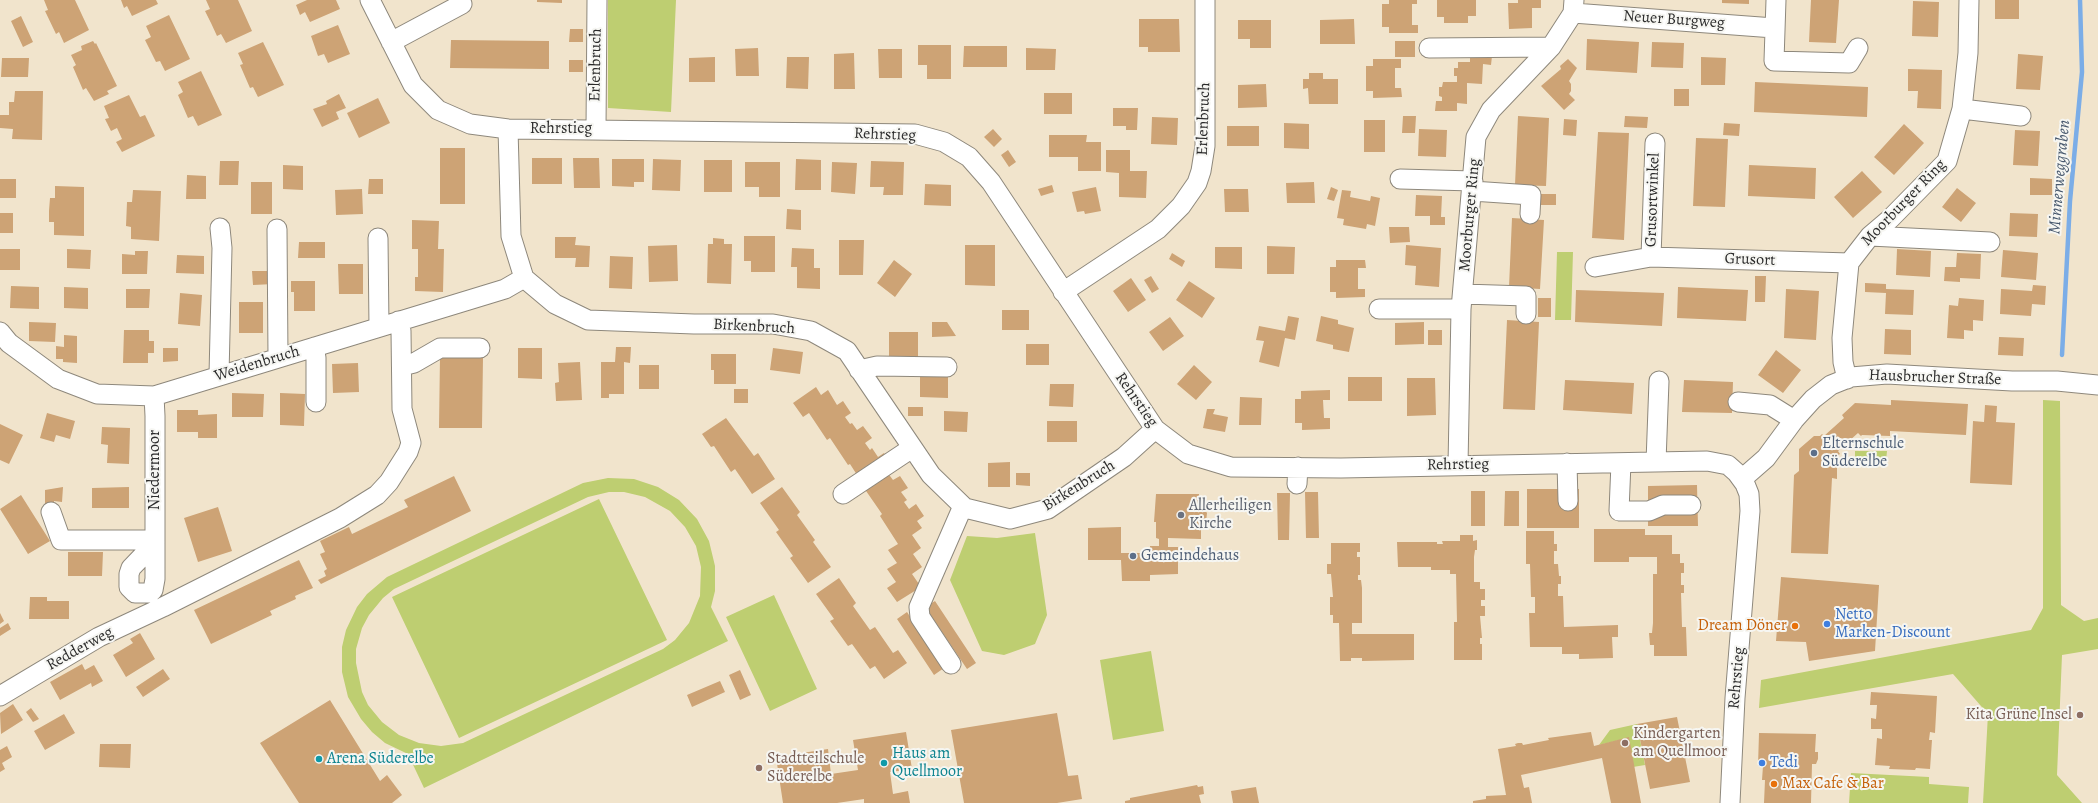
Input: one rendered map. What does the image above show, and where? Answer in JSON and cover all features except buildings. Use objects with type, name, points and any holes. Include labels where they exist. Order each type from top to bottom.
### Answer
[{"type":"street","name":"Rehrstieg","points":[[370,0],[414,85],[438,110],[470,124],[508,129],[915,134],[944,142],[968,157],[991,182],[1155,429],[1188,454],[1231,467],[1298,476],[1458,465],[1714,461],[1728,465],[1742,479],[1749,494],[1750,512],[1735,698],[1730,803]]},
{"type":"street","name":"Erlenbruch","points":[[596,129],[597,0]]},
{"type":"street","name":"Erlenbruch","points":[[1063,292],[1158,229],[1181,206],[1197,183],[1206,146],[1205,0]]},
{"type":"street","points":[[1776,0],[1774,61],[1850,63],[1858,48]]},
{"type":"street","name":"Moorburger Ring","points":[[1849,263],[1870,236],[1890,219],[1947,161],[1962,109],[1968,53],[1969,0]]},
{"type":"street","points":[[391,42],[462,4]]},
{"type":"street","name":"Neuer Burgweg","points":[[1574,7],[1774,28]]},
{"type":"street","name":"Moorburger Ring","points":[[1458,465],[1462,302],[1476,137],[1491,110],[1551,47],[1574,7]]},
{"type":"street","points":[[1429,48],[1551,47]]},
{"type":"street","points":[[1962,109],[2020,116]]},
{"type":"street","points":[[508,129],[511,236],[524,278]]},
{"type":"street","name":"Grusortwinkel","points":[[1651,257],[1655,143]]},
{"type":"street","points":[[1400,180],[1473,186],[1531,195],[1530,214]]},
{"type":"street","points":[[214,377],[222,248],[220,228]]},
{"type":"street","points":[[277,229],[278,357]]},
{"type":"street","points":[[1870,236],[1990,242]]},
{"type":"street","points":[[374,328],[378,238]]},
{"type":"street","name":"Grusort","points":[[1595,267],[1651,257],[1849,263]]},
{"type":"street","points":[[1847,379],[1843,362],[1842,338],[1849,263]]},
{"type":"street","points":[[369,269],[374,328]]},
{"type":"street","name":"Weidenbruch","points":[[0,332],[9,343],[58,379],[97,394],[154,396],[505,289],[524,278]]},
{"type":"street","name":"Birkenbruch","points":[[524,278],[555,304],[588,320],[694,324],[773,324],[811,331],[847,351],[931,475],[965,508],[1010,519],[1048,509],[1124,457],[1155,429]]},
{"type":"street","points":[[213,287],[214,377]]},
{"type":"street","points":[[1379,309],[1526,296],[1526,314]]},
{"type":"street","name":"Redderweg","points":[[0,696],[99,637],[163,607],[340,518],[377,495],[389,482],[408,452],[411,443],[402,409],[401,331],[398,321]]},
{"type":"street","points":[[314,346],[316,358],[316,402]]},
{"type":"street","points":[[402,366],[414,363],[440,348],[480,348]]},
{"type":"street","points":[[859,370],[877,366],[946,367]]},
{"type":"street","name":"Hausbrucher Straße","points":[[1742,479],[1766,458],[1794,420],[1822,392],[1847,379],[1860,376],[1887,374],[2012,381],[2057,381],[2098,385]]},
{"type":"street","points":[[1656,462],[1659,381]]},
{"type":"street","name":"Niedermoor","points":[[51,512],[61,540],[155,542],[154,396]]},
{"type":"street","points":[[1738,402],[1770,406],[1794,420]]},
{"type":"street","points":[[843,494],[912,448]]},
{"type":"street","points":[[1566,463],[1568,501]]},
{"type":"street","points":[[1621,463],[1619,512],[1649,511],[1663,505],[1691,505]]},
{"type":"street","points":[[1619,502],[1648,502]]},
{"type":"street","points":[[951,664],[920,617],[919,607],[963,506]]},
{"type":"green space","points":[[608,0],[676,0],[671,112],[608,108]]},
{"type":"green space","points":[[1557,252],[1573,252],[1571,320],[1555,320]]},
{"type":"green space","points":[[2043,400],[2060,401],[2061,605],[2084,621],[2098,618],[2098,649],[2062,655],[2057,775],[2082,803],[1983,803],[1988,714],[1953,674],[1759,708],[1761,680],[2031,630],[2043,608]]},
{"type":"green space","points":[[1855,451],[1887,451],[1886,461],[1855,460]]},
{"type":"green space","points":[[608,478],[634,479],[658,487],[679,500],[697,519],[709,541],[715,566],[715,591],[711,607],[728,641],[424,788],[408,754],[385,743],[372,732],[361,719],[348,697],[342,672],[342,647],[346,630],[357,607],[367,594],[387,577],[583,483]],"holes":[[[609,492],[624,492],[645,497],[670,511],[685,527],[696,546],[701,567],[700,596],[689,623],[675,640],[663,649],[463,743],[441,746],[419,743],[399,735],[382,722],[368,705],[362,692],[356,663],[356,649],[362,628],[369,615],[383,598],[394,589],[588,497]]]},
{"type":"green space","points":[[599,499],[667,640],[459,738],[392,597]]},
{"type":"green space","points":[[1035,533],[1047,615],[1035,644],[1004,655],[982,651],[950,580],[967,536],[997,538]]},
{"type":"green space","points":[[774,595],[817,689],[770,711],[726,617]]},
{"type":"green space","points":[[1151,651],[1164,731],[1113,740],[1100,660]]},
{"type":"green space","points":[[1637,724],[1645,765],[1633,767],[1628,738],[1599,745],[1610,730]]},
{"type":"green space","points":[[1851,773],[1929,777],[1929,784],[1969,787],[1968,803],[1849,803]]},
{"type":"waterway","name":"Minnerweggraben","points":[[2062,355],[2070,201],[2082,72],[2080,0]]},
{"type":"place","name":"Elternschule Süderelbe","points":[[1814,453]]},
{"type":"place","name":"Allerheiligen Kirche","points":[[1181,515]]},
{"type":"place","name":"Gemeindehaus","points":[[1133,556]]},
{"type":"place","name":"Netto Marken-Discount","points":[[1827,624]]},
{"type":"place","name":"Dream Döner","points":[[1795,626]]},
{"type":"place","name":"Kita Grüne Insel","points":[[2080,715]]},
{"type":"place","name":"Kindergarten am Quellmoor","points":[[1625,743]]},
{"type":"place","name":"Arena Süderelbe","points":[[319,759]]},
{"type":"place","name":"Haus am Quellmoor","points":[[884,763]]},
{"type":"place","name":"Tedi","points":[[1762,763]]},
{"type":"place","name":"Stadtteilschule Süderelbe","points":[[759,768]]},
{"type":"place","name":"Max Cafe & Bar","points":[[1774,784]]}]
